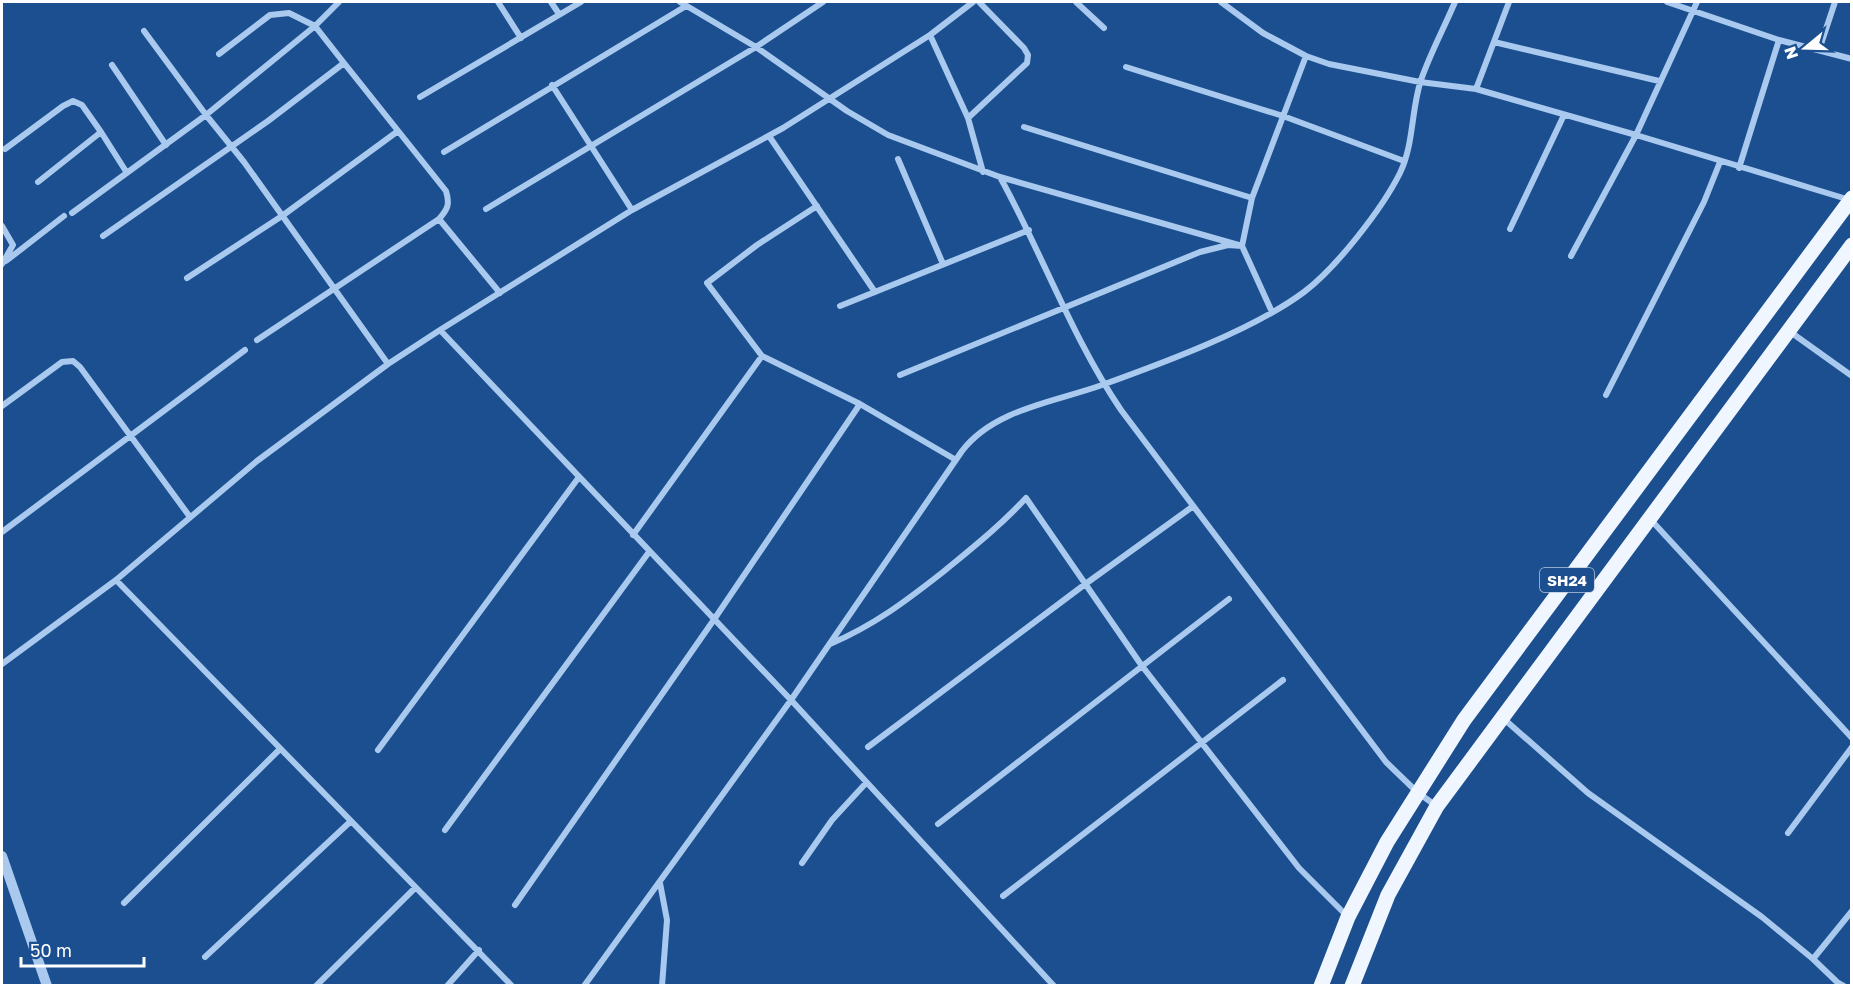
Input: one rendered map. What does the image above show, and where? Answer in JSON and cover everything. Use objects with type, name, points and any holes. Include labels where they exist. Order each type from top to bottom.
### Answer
[{"type":"main road","name":"SH24","points":[[1322,986],[1348,917],[1387,842],[1464,720],[1662,457],[1851,199]]},
{"type":"main road","name":"SH24","points":[[1352,986],[1388,896],[1437,806],[1501,716],[1651,519],[1851,245]]},
{"type":"street","points":[[72,213],[206,115],[315,26],[339,2]]},
{"type":"street","points":[[498,2],[521,38]]},
{"type":"street","points":[[551,2],[559,14]]},
{"type":"street","points":[[420,97],[582,2]]},
{"type":"street","points":[[486,209],[594,147],[756,47],[822,2]]},
{"type":"street","points":[[2,664],[116,580],[257,461],[388,364],[632,210],[769,136],[930,34],[973,2]]},
{"type":"street","points":[[968,118],[1027,63],[1028,56],[1024,48],[979,2]]},
{"type":"street","points":[[1076,2],[1104,28]]},
{"type":"street","points":[[1221,2],[1263,33],[1306,56],[1329,64],[1420,82],[1476,89],[1636,135],[1738,168],[1851,199]]},
{"type":"street","points":[[584,986],[791,700],[972,437],[984,427],[1103,384],[1238,329],[1303,293],[1330,270],[1383,201],[1404,161],[1420,82],[1455,2]]},
{"type":"street","points":[[1476,89],[1509,2]]},
{"type":"street","points":[[1666,2],[1693,9],[1779,40],[1851,59]]},
{"type":"street","points":[[1571,256],[1636,135],[1697,2]]},
{"type":"street","points":[[1820,50],[1835,2]]},
{"type":"street","points":[[444,152],[683,4],[756,47],[888,135],[983,172],[1242,246]]},
{"type":"street","points":[[219,54],[270,15],[289,13],[315,26],[446,191],[449,201],[447,209],[439,219],[257,340]]},
{"type":"street","points":[[144,31],[206,115],[232,145],[388,364]]},
{"type":"street","points":[[930,34],[968,118],[983,172]]},
{"type":"street","points":[[1738,168],[1779,40]]},
{"type":"street","points":[[1494,42],[1659,81]]},
{"type":"street","points":[[1272,312],[1242,246],[1252,198],[1306,56]]},
{"type":"street","points":[[102,236],[344,63]]},
{"type":"street","points":[[112,65],[166,145]]},
{"type":"street","points":[[1125,67],[1283,116],[1404,161]]},
{"type":"street","points":[[552,85],[594,147],[632,210]]},
{"type":"street","points":[[5,149],[63,106],[74,101],[82,105],[127,173]]},
{"type":"street","points":[[1510,230],[1564,115]]},
{"type":"street","points":[[1024,126],[1252,198]]},
{"type":"street","points":[[187,278],[282,216],[398,131]]},
{"type":"street","points":[[38,182],[101,132]]},
{"type":"street","points":[[769,136],[876,292]]},
{"type":"street","points":[[898,159],[943,264]]},
{"type":"street","points":[[1606,395],[1704,202],[1720,162]]},
{"type":"street","points":[[1000,177],[1029,230],[1103,384],[1192,507],[1386,762],[1417,792],[1437,806]]},
{"type":"street","points":[[817,206],[757,245],[707,283],[762,356],[860,404],[956,460]]},
{"type":"street","points":[[4,262],[64,216]]},
{"type":"street","points":[[439,219],[500,293]]},
{"type":"street","points":[[2,226],[13,244],[4,262]]},
{"type":"street","points":[[840,306],[1029,230]]},
{"type":"street","points":[[900,375],[1200,252],[1228,245],[1242,246]]},
{"type":"street","points":[[440,330],[713,621],[791,700],[1054,986]]},
{"type":"street","points":[[1788,330],[1851,376]]},
{"type":"street","points":[[2,532],[245,350]]},
{"type":"street","points":[[633,535],[762,356]]},
{"type":"street","points":[[2,406],[62,362],[73,362],[80,367],[190,517]]},
{"type":"street","points":[[515,905],[713,621],[860,404]]},
{"type":"street","points":[[378,750],[579,477]]},
{"type":"street","points":[[829,645],[870,626],[896,609],[1000,527],[1026,498],[1142,666],[1305,876],[1348,917]]},
{"type":"street","points":[[868,747],[1192,507]]},
{"type":"street","points":[[1651,519],[1851,738]]},
{"type":"street","points":[[445,830],[650,552]]},
{"type":"street","points":[[116,580],[512,986]]},
{"type":"street","points":[[938,824],[1229,599]]},
{"type":"street","points":[[1003,896],[1203,744],[1283,680]]},
{"type":"street","points":[[1501,716],[1588,793],[1745,905],[1814,959],[1844,986]]},
{"type":"street","points":[[1788,833],[1851,747]]},
{"type":"street","points":[[124,903],[280,749]]},
{"type":"street","points":[[802,862],[832,820],[866,783]]},
{"type":"street","points":[[205,957],[351,821]]},
{"type":"street","points":[[2,856],[6,881],[46,986]]},
{"type":"street","points":[[660,883],[667,920],[662,986]]},
{"type":"street","points":[[316,986],[415,888]]},
{"type":"street","points":[[1814,959],[1851,911]]},
{"type":"street","points":[[447,986],[478,950]]}]
